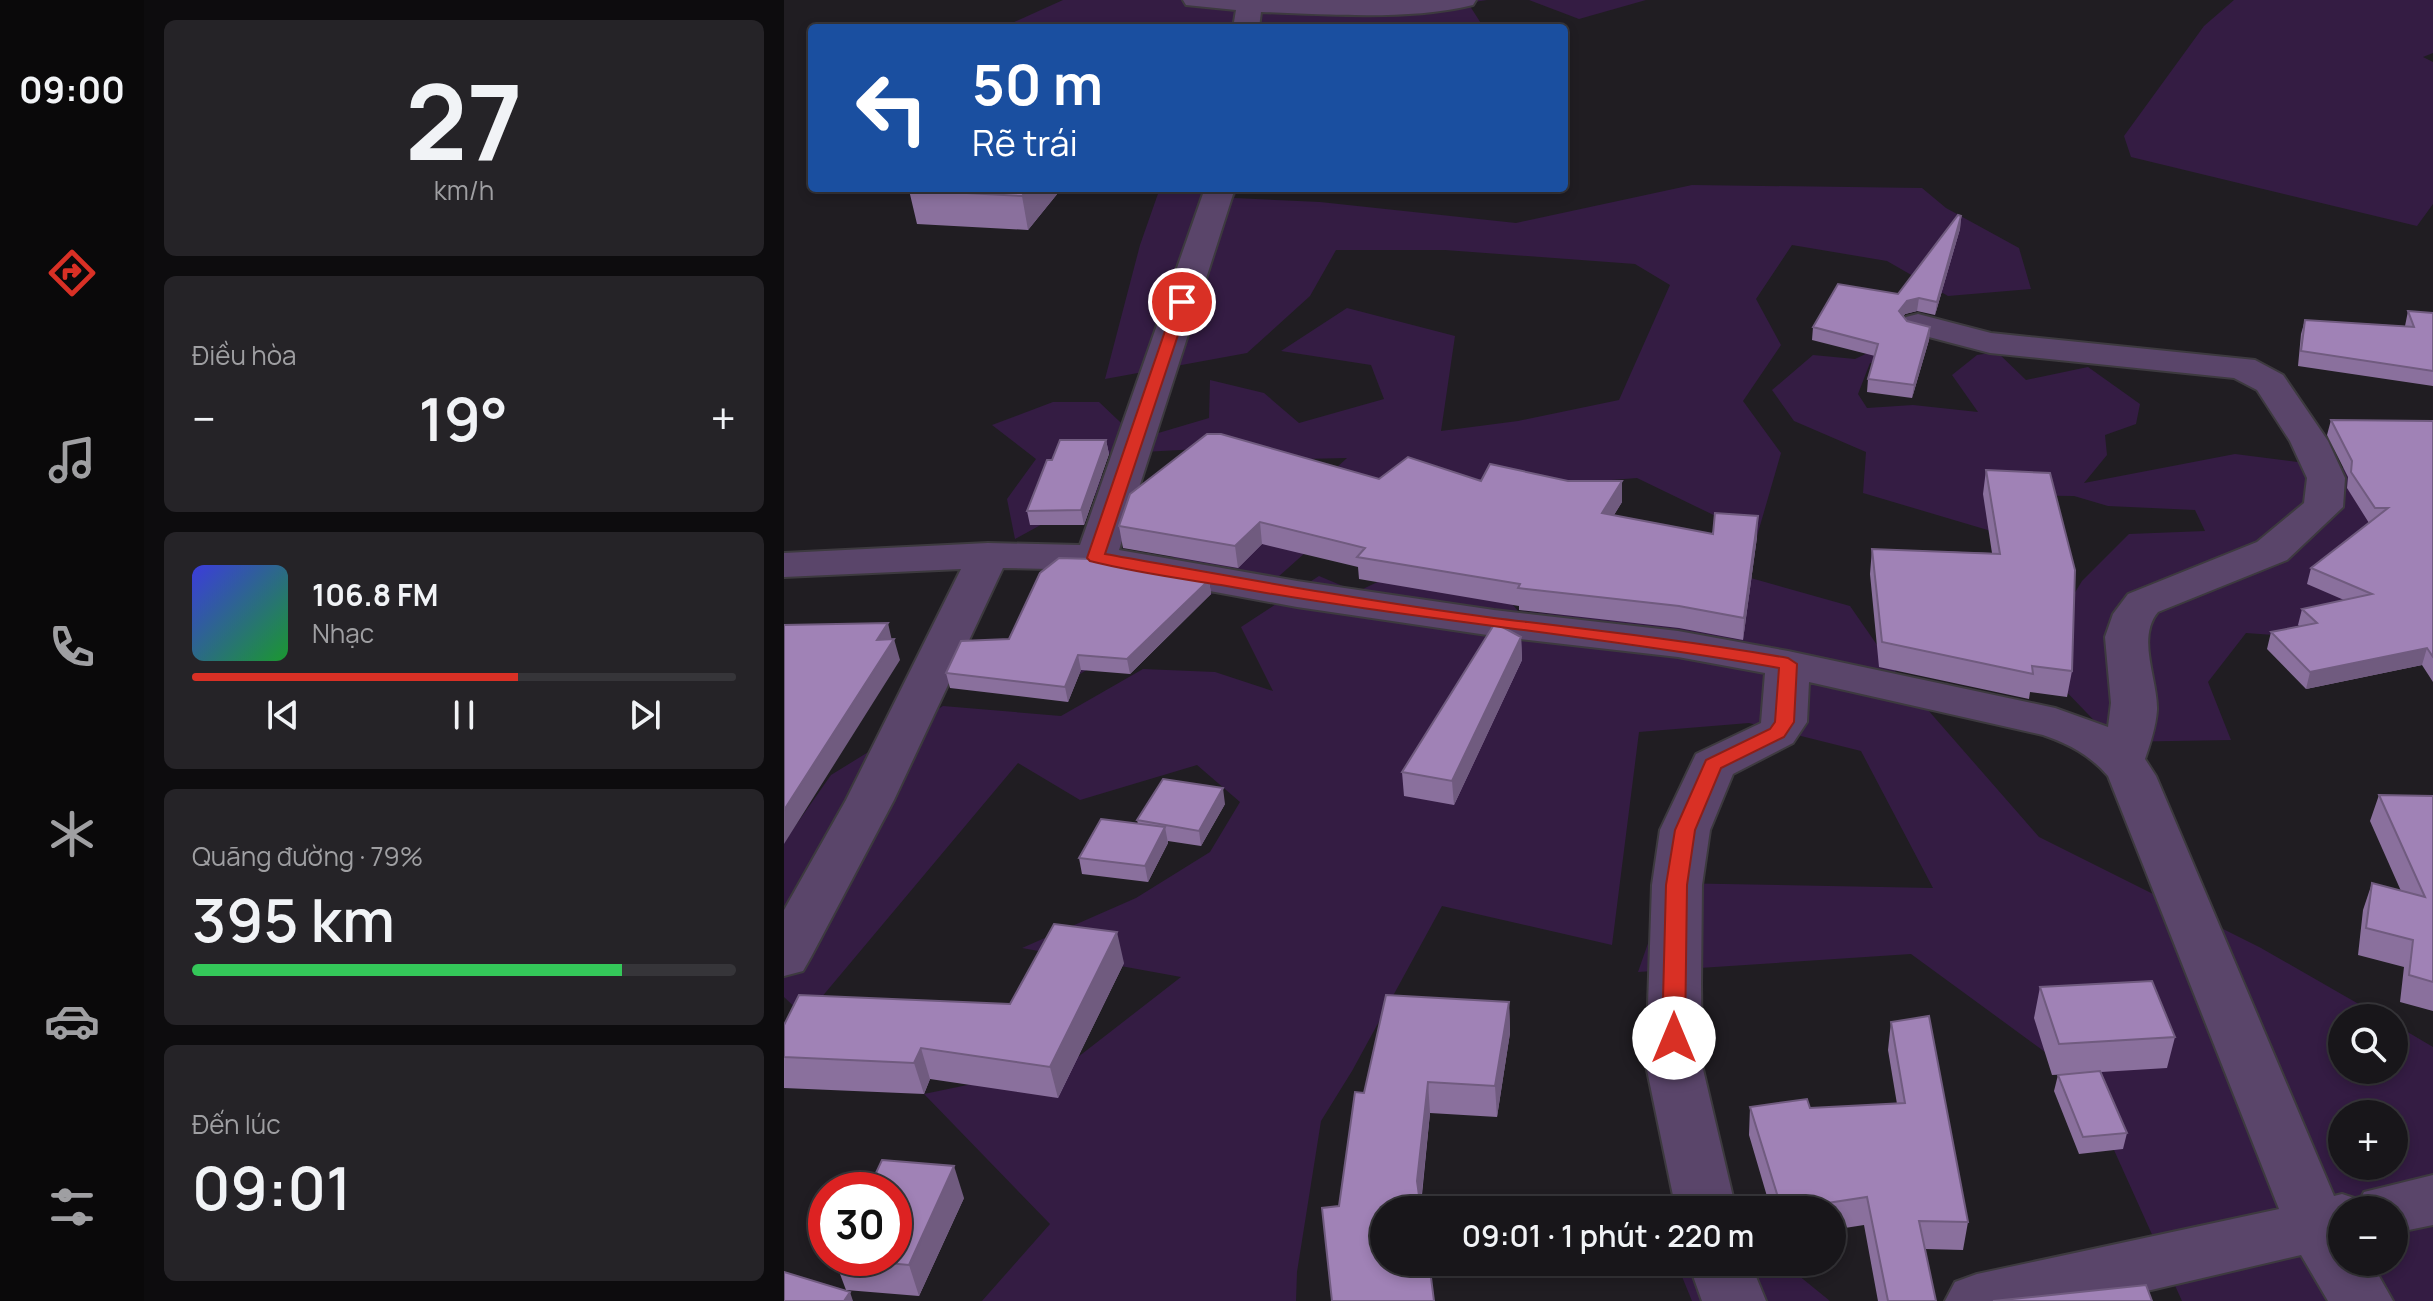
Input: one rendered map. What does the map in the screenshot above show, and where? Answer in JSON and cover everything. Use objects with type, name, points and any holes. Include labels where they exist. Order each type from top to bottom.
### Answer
[{"type":"street","points":[[1195,0],[1248,16],[1464,0]]},
{"type":"street","points":[[1096,558],[1219,192]]},
{"type":"street","points":[[1918,324],[1990,343],[2242,368],[2270,383],[2309,441],[2326,478],[2323,507],[2272,551],[2143,603],[2132,614],[2126,627],[2135,706],[2122,758]]},
{"type":"street","points":[[784,957],[870,800],[988,555]]},
{"type":"street","points":[[784,565],[988,555],[1096,558],[1297,594],[1494,623],[1678,644],[1788,664],[2055,723],[2089,735],[2122,758],[2328,1220]]},
{"type":"street","points":[[1703,1196],[1674,1065],[1677,885],[1685,830],[1713,765],[1777,733],[1784,722],[1788,664]]},
{"type":"street","points":[[2408,1205],[2433,1200]]},
{"type":"street","points":[[1977,1301],[2186,1257],[2328,1222]]},
{"type":"street","points":[[1724,1276],[1734,1301]]},
{"type":"street","points":[[2351,1276],[2361,1301]]},
{"type":"shaded area","points":[[1063,0],[1487,0],[1468,3],[1481,24],[1010,24]]},
{"type":"shaded area","points":[[1529,0],[1646,0],[1579,19]]},
{"type":"shaded area","points":[[2234,0],[2433,0],[2433,53],[2423,57],[2433,62],[2433,204],[2417,226],[2131,157],[2124,136],[2204,26]]},
{"type":"shaded area","points":[[1692,185],[1922,188],[1946,208],[2019,248],[2031,289],[1948,296],[1887,261],[1792,245],[1756,299],[1781,345],[1743,401],[1781,453],[1757,536],[1637,478],[1523,487],[1475,560],[1518,611],[1648,622],[1708,566],[1850,606],[1900,678],[2039,837],[2261,948],[2359,1004],[2328,1004],[2328,1084],[2408,1084],[2408,1032],[2433,1047],[2433,1220],[2427,1220],[2433,1227],[2433,1301],[2182,1301],[2082,1079],[1911,954],[1638,972],[1669,883],[1933,888],[1861,751],[1749,723],[1639,732],[1612,945],[1442,906],[1352,1071],[1321,1121],[1297,1272],[1296,1301],[982,1301],[1050,1224],[924,1094],[1069,1064],[1181,977],[1022,948],[1136,898],[1210,852],[1240,802],[1197,765],[1080,800],[1018,763],[805,1017],[784,997],[784,842],[831,775],[943,706],[1061,716],[1143,669],[1215,672],[1273,691],[1241,627],[1319,576],[1357,592],[1432,555],[1343,519],[1278,577],[1212,594],[1080,674],[1083,626],[1161,562],[1288,512],[1347,458],[1255,460],[1218,448],[1105,454],[1099,493],[1015,539],[1007,499],[1036,459],[992,425],[1053,402],[1099,402],[1138,439],[1209,418],[1210,380],[1264,393],[1299,423],[1384,399],[1371,365],[1281,351],[1347,308],[1455,336],[1441,431],[1518,421],[1619,400],[1670,285],[1635,264],[1445,250],[1336,250],[1310,296],[1247,353],[1105,379],[1140,245],[1159,192],[1237,192],[1234,198],[1320,202],[1516,223]]},
{"type":"shaded area","points":[[1887,344],[1898,359],[1870,363],[1858,394],[1867,408],[1913,405],[1978,412],[1952,375],[1977,355],[1997,352],[2026,380],[2088,367],[2140,404],[2136,424],[2105,435],[2107,455],[2084,483],[2235,454],[2352,469],[2392,501],[2327,639],[2246,633],[2208,682],[2231,740],[2115,742],[2055,680],[2038,653],[2082,581],[2129,534],[2205,531],[2195,510],[2108,506],[2074,496],[2003,495],[1991,531],[1863,493],[1866,452],[1794,421],[1772,390],[1813,355],[1855,359]]},
{"type":"shaded area","points":[[1682,1276],[1799,1276],[1830,1301],[1692,1301]]},
{"type":"building","points":[[947,192],[1025,192],[1022,196]]},
{"type":"building","points":[[1958,215],[1961,216],[1937,302],[1919,298],[1907,301],[1899,311],[1907,321],[1930,327],[1914,385],[1868,379],[1878,344],[1813,327],[1838,284],[1898,294]]},
{"type":"building","points":[[2408,311],[2433,313],[2433,371],[2301,351],[2305,320],[2414,327]]},
{"type":"building","points":[[2331,420],[2433,421],[2433,657],[2427,648],[2310,672],[2271,632],[2317,623],[2302,609],[2372,594],[2311,568],[2388,508],[2375,508],[2351,472],[2352,461]]},
{"type":"building","points":[[1207,434],[1221,434],[1379,479],[1408,457],[1481,481],[1490,464],[1568,481],[1622,481],[1602,513],[1713,534],[1715,513],[1758,516],[1744,618],[1679,606],[1518,588],[1520,584],[1357,557],[1365,548],[1260,522],[1235,546],[1119,526],[1130,494]]},
{"type":"building","points":[[1060,440],[1106,440],[1081,510],[1027,511],[1047,460],[1052,460]]},
{"type":"building","points":[[1986,470],[2050,473],[2075,570],[2072,671],[2032,666],[2033,674],[1882,642],[1872,549],[2000,554]]},
{"type":"building","points":[[1059,558],[1093,559],[1209,580],[1127,659],[1078,655],[1065,687],[946,673],[961,641],[1009,639],[1040,573]]},
{"type":"building","points":[[888,623],[877,640],[894,639],[784,810],[784,625]]},
{"type":"building","points":[[1495,623],[1521,637],[1452,781],[1402,772]]},
{"type":"building","points":[[1163,779],[1223,788],[1199,831],[1137,820]]},
{"type":"building","points":[[2379,795],[2433,796],[2433,982],[2409,975],[2413,940],[2366,928],[2372,883],[2425,897]]},
{"type":"building","points":[[1101,819],[1165,827],[1145,866],[1079,858]]},
{"type":"building","points":[[1054,924],[1117,932],[1050,1067],[921,1048],[914,1063],[784,1057],[784,1025],[799,995],[1010,1004]]},
{"type":"building","points":[[2152,981],[2175,1037],[2059,1044],[2040,987]]},
{"type":"building","points":[[1386,995],[1509,1002],[1495,1086],[1428,1082],[1417,1181],[1419,1196],[1370,1196],[1370,1276],[1431,1276],[1434,1301],[1332,1301],[1322,1208],[1339,1206],[1355,1092],[1364,1093]]},
{"type":"building","points":[[1929,1016],[1968,1222],[1919,1221],[1936,1301],[1888,1301],[1867,1197],[1846,1200],[1846,1196],[1778,1196],[1750,1107],[1807,1099],[1810,1108],[1905,1103],[1891,1022]]},
{"type":"building","points":[[2100,1071],[2127,1133],[2083,1137],[2058,1075]]},
{"type":"building","points":[[882,1160],[954,1166],[912,1258],[912,1172],[876,1172]]},
{"type":"building","points":[[784,1272],[850,1292],[844,1301],[784,1301]]},
{"type":"building","points":[[2146,1285],[2152,1301],[1993,1301]]},
{"type":"route","points":[[1182,302],[1096,558],[1297,594],[1494,623],[1678,644],[1788,664],[1784,722],[1777,733],[1713,765],[1685,830],[1677,885],[1674,1038]]}]
